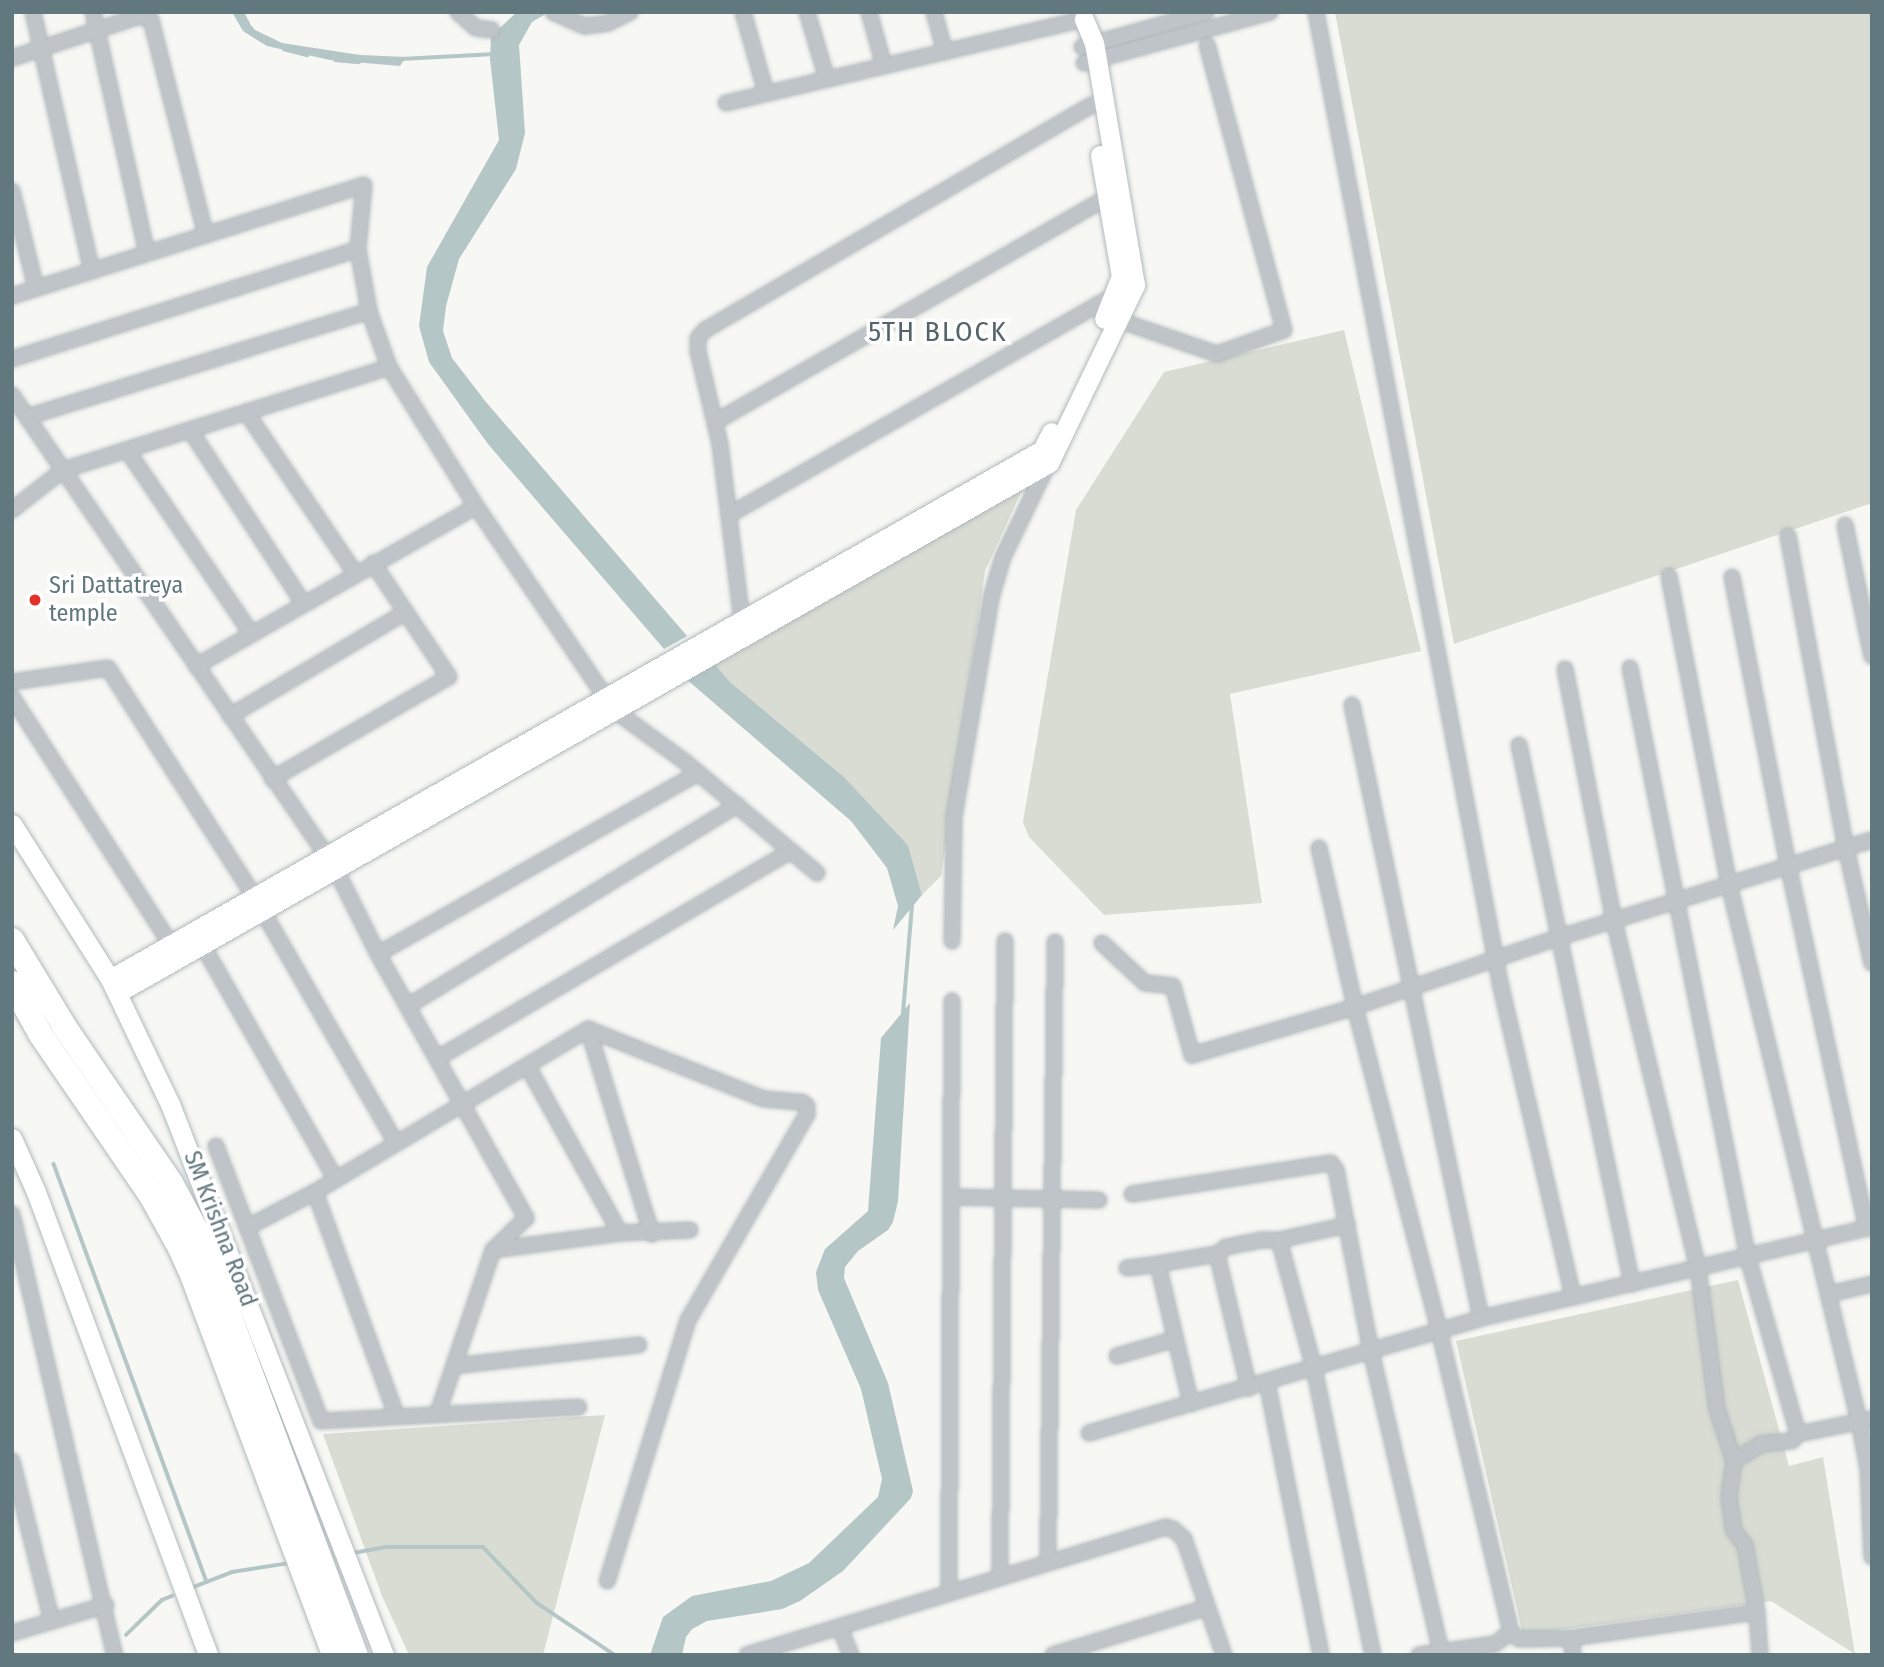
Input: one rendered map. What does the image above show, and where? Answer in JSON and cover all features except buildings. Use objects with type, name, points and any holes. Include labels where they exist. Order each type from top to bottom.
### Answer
[{"type":"highway","name":"SM Krishna Road","points":[[12,940],[22,986],[64,1026],[171,1183],[201,1239],[356,1655]]},
{"type":"highway","name":"SM Krishna Road","points":[[284,1457],[334,1655]]},
{"type":"street","points":[[33,12],[92,271]]},
{"type":"street","points":[[93,12],[147,253]]},
{"type":"street","points":[[458,12],[461,19],[476,28],[492,30]]},
{"type":"street","points":[[553,12],[585,26],[608,23],[631,12]]},
{"type":"street","points":[[743,12],[766,93]]},
{"type":"street","points":[[807,12],[827,79]]},
{"type":"street","points":[[869,12],[884,66]]},
{"type":"street","points":[[934,12],[945,51]]},
{"type":"street","points":[[1089,53],[1206,12]]},
{"type":"street","points":[[1089,53],[1270,12]]},
{"type":"street","points":[[1316,12],[1496,958],[1573,1297]]},
{"type":"street","points":[[12,58],[97,31],[130,16],[151,14],[206,235]]},
{"type":"street","points":[[113,986],[171,946],[258,904],[1045,457],[1135,285],[1084,19],[726,103]]},
{"type":"street","points":[[1118,320],[1217,354],[1284,330],[1207,45]]},
{"type":"street","points":[[952,941],[954,817],[991,598],[1003,557],[1121,276],[1092,105],[1089,53]]},
{"type":"street","points":[[742,621],[715,422],[698,352],[698,338],[705,330],[1092,105]]},
{"type":"street","points":[[12,296],[364,185],[358,249],[369,311],[389,367],[476,506],[610,704],[698,773],[817,873]]},
{"type":"street","points":[[12,191],[37,288]]},
{"type":"street","points":[[715,422],[1107,198]]},
{"type":"street","points":[[12,359],[358,249]]},
{"type":"street","points":[[729,515],[1135,285]]},
{"type":"street","points":[[27,417],[369,311]]},
{"type":"street","points":[[12,510],[63,470],[389,367]]},
{"type":"street","points":[[12,395],[331,862],[377,954],[526,1218],[493,1250],[437,1415]]},
{"type":"street","points":[[246,412],[355,573]]},
{"type":"street","points":[[190,430],[303,603]]},
{"type":"street","points":[[127,450],[251,633]]},
{"type":"street","points":[[610,704],[742,621],[1045,457]]},
{"type":"street","points":[[196,667],[355,573],[476,506]]},
{"type":"street","points":[[1845,525],[1872,656]]},
{"type":"street","points":[[1788,536],[1846,848],[1872,963]]},
{"type":"street","points":[[272,779],[449,677],[373,563]]},
{"type":"street","points":[[1669,576],[1729,884],[1815,1242],[1865,1420],[1872,1557]]},
{"type":"street","points":[[1089,1433],[1481,1318],[1869,1228],[1788,864],[1732,577]]},
{"type":"street","points":[[230,716],[406,612]]},
{"type":"street","points":[[12,682],[107,668],[258,904],[396,1143]]},
{"type":"street","points":[[1566,668],[1614,921],[1698,1268],[1717,1409],[1734,1461],[1729,1497],[1734,1531],[1745,1545],[1757,1612],[1760,1655]]},
{"type":"street","points":[[1630,668],[1679,900],[1748,1258],[1798,1434]]},
{"type":"street","points":[[12,697],[171,946]]},
{"type":"street","points":[[1352,705],[1481,1318]]},
{"type":"street","points":[[1518,745],[1632,1284]]},
{"type":"street","points":[[377,954],[698,773]]},
{"type":"street","points":[[408,1006],[737,806]]},
{"type":"street","name":"SM Krishna Road","points":[[12,824],[113,986],[170,1104],[284,1457],[384,1655]]},
{"type":"street","points":[[1102,943],[1145,984],[1173,986],[1192,1055],[1355,1007],[1557,938],[1872,840]]},
{"type":"street","points":[[1319,848],[1355,1007],[1439,1331],[1511,1632],[1519,1639],[1571,1638],[1757,1612]]},
{"type":"street","points":[[438,1058],[791,850]]},
{"type":"street","points":[[113,986],[202,944],[258,904]]},
{"type":"street","points":[[1000,1578],[1005,941]]},
{"type":"street","points":[[1048,1563],[1055,942]]},
{"type":"street","points":[[202,944],[335,1178]]},
{"type":"street","points":[[949,1593],[952,1001]]},
{"type":"street","points":[[248,1227],[315,1192],[460,1103],[528,1067],[588,1030]]},
{"type":"street","points":[[588,1030],[652,1234]]},
{"type":"street","points":[[588,1030],[764,1100],[802,1102],[807,1106],[807,1114],[688,1320],[607,1581]]},
{"type":"street","points":[[528,1067],[620,1233]]},
{"type":"street","points":[[12,1138],[41,1205],[208,1655]]},
{"type":"street","points":[[216,1146],[321,1421],[579,1407]]},
{"type":"street","points":[[1132,1194],[1331,1163],[1339,1178],[1371,1351],[1441,1652]]},
{"type":"street","points":[[315,1192],[397,1417]]},
{"type":"street","points":[[951,1197],[1099,1199]]},
{"type":"street","points":[[12,1214],[116,1655]]},
{"type":"street","points":[[1127,1268],[1217,1254],[1226,1247],[1348,1226]]},
{"type":"street","points":[[493,1250],[620,1233],[652,1234],[690,1230]]},
{"type":"street","points":[[1279,1240],[1314,1368],[1373,1655]]},
{"type":"street","points":[[1217,1254],[1249,1388]]},
{"type":"street","points":[[1158,1264],[1191,1404]]},
{"type":"street","points":[[1829,1294],[1872,1284]]},
{"type":"street","points":[[1846,1291],[1872,1296]]},
{"type":"street","points":[[1117,1356],[1175,1339]]},
{"type":"street","points":[[454,1366],[639,1345]]},
{"type":"street","points":[[1267,1382],[1321,1655]]},
{"type":"street","points":[[1734,1461],[1761,1444],[1792,1441],[1798,1434],[1865,1420]]},
{"type":"street","points":[[12,1461],[52,1621]]},
{"type":"street","points":[[747,1655],[1166,1527],[1173,1529],[1184,1539],[1205,1608],[1224,1655]]},
{"type":"street","points":[[12,1633],[106,1605]]},
{"type":"street","points":[[1054,1655],[1205,1608]]},
{"type":"street","points":[[840,1627],[851,1655]]},
{"type":"street","points":[[1419,1655],[1495,1644],[1511,1632]]},
{"type":"street","points":[[1571,1638],[1573,1655]]},
{"type":"shaded area","points":[[232,12],[240,12],[255,30],[282,43],[360,55],[406,57],[400,66],[330,60],[267,46],[243,31]]},
{"type":"shaded area","points":[[517,12],[549,12],[532,22],[519,45],[525,133],[516,169],[459,259],[446,306],[443,331],[452,358],[486,402],[687,636],[664,649],[488,444],[429,362],[419,326],[427,267],[499,140],[490,59],[491,36]]},
{"type":"shaded area","points":[[1335,12],[1872,12],[1872,503],[1454,644]]},
{"type":"shaded area","points":[[1344,330],[1421,651],[1230,694],[1262,903],[1104,915],[1029,837],[1023,822],[1076,510],[1164,372]]},
{"type":"shaded area","points":[[1024,486],[985,571],[941,876],[922,895],[908,845],[844,777],[730,682],[714,663]]},
{"type":"shaded area","points":[[714,663],[730,682],[844,777],[908,845],[922,895],[893,930],[898,906],[887,868],[851,821],[685,678]]},
{"type":"shaded area","points":[[910,1003],[898,1201],[893,1222],[888,1230],[858,1251],[845,1267],[844,1278],[888,1383],[913,1491],[911,1498],[843,1571],[800,1601],[782,1609],[707,1621],[692,1629],[686,1637],[682,1655],[650,1655],[663,1617],[692,1596],[771,1581],[809,1563],[878,1497],[882,1479],[861,1389],[818,1290],[816,1272],[825,1249],[868,1211],[881,1038]]},
{"type":"shaded area","points":[[1738,1280],[1789,1466],[1823,1457],[1855,1654],[1771,1601],[1523,1635],[1456,1341]]},
{"type":"shaded area","points":[[605,1415],[543,1655],[409,1655],[382,1596],[323,1434]]},
{"type":"waterway","points":[[242,12],[248,23]]},
{"type":"waterway","points":[[284,49],[307,55]]},
{"type":"waterway","points":[[401,59],[495,54]]},
{"type":"waterway","points":[[335,60],[359,62]]},
{"type":"waterway","points":[[903,1013],[912,906]]},
{"type":"waterway","points":[[54,1164],[207,1582]]},
{"type":"waterway","points":[[353,1553],[387,1547],[483,1547],[537,1603],[615,1655]]},
{"type":"waterway","points":[[194,1587],[232,1572],[290,1563]]},
{"type":"waterway","points":[[126,1635],[162,1600],[172,1596]]},
{"type":"place","name":"Sri Dattatreya temple","points":[[35,600]]},
{"type":"district","name":"5TH BLOCK","points":[[938,332]]}]
